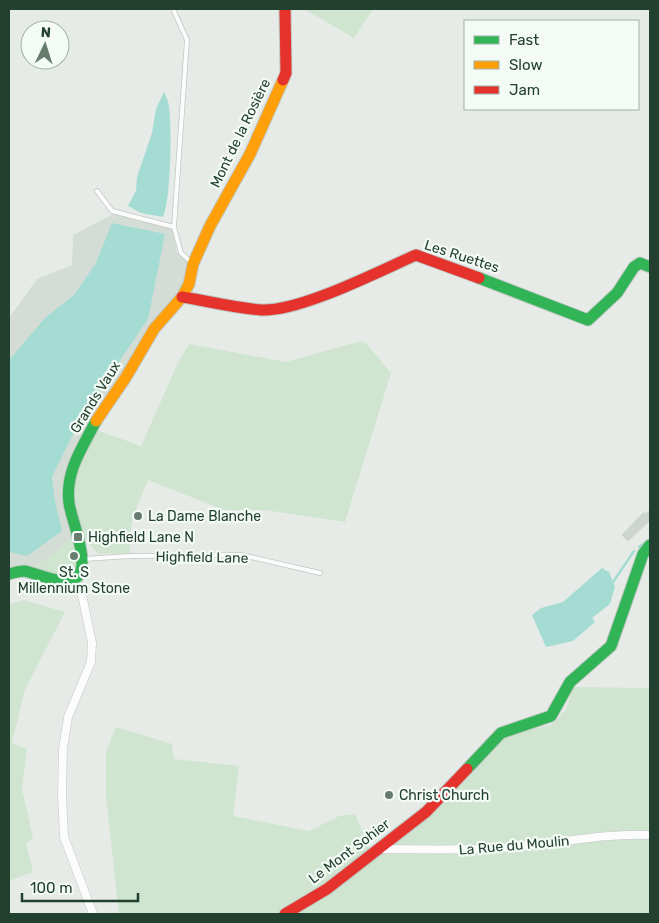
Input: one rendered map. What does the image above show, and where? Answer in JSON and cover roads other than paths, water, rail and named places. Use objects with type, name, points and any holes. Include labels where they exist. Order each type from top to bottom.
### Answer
[{"type":"street","name":"Mont de la Rosière","points":[[192,264],[210,226],[250,154],[286,73],[285,9]]},
{"type":"street","name":"Les Ruettes","points":[[182,297],[246,308],[274,309],[322,295],[416,255],[588,320],[617,293],[634,267],[640,263],[650,266]]},
{"type":"street","name":"Grands Vaux","points":[[84,559],[69,504],[68,487],[71,470],[98,417],[126,377],[154,329],[182,297],[189,284],[192,264]]},
{"type":"street","name":"Le Mont Sohier","points":[[285,914],[327,889],[426,812],[501,733],[551,716],[570,682],[610,646],[643,554],[650,545]]},
{"type":"street","points":[[9,574],[22,571],[65,582],[75,580],[80,574],[84,559]]},
{"type":"street","points":[[75,580],[82,595],[92,643],[91,662],[68,717],[63,749],[62,802],[64,837],[93,914]]},
{"type":"street","name":"La Rue du Moulin","points":[[377,849],[462,850],[517,846],[621,834],[650,835]]},
{"type":"lane","points":[[173,9],[187,40],[174,227],[181,253],[192,264]]},
{"type":"lane","points":[[96,191],[112,210],[174,227]]},
{"type":"lane","name":"Highfield Lane","points":[[84,559],[130,556],[242,556],[320,573]]},
{"type":"water","points":[[164,92],[169,105],[171,146],[168,195],[163,217],[141,213],[128,206],[136,191],[137,177],[152,133],[156,109]]},
{"type":"water","points":[[112,223],[165,234],[148,319],[82,416],[52,477],[62,531],[27,556],[9,552],[9,360],[46,317],[74,295],[96,263]]},
{"type":"water","points":[[602,568],[609,572],[615,587],[610,604],[592,618],[595,622],[573,641],[546,647],[532,615],[541,608],[563,602]]},
{"type":"waterway","points":[[639,547],[647,541]]},
{"type":"waterway","points":[[613,582],[634,551]]},
{"type":"place","name":"La Dame Blanche","points":[[138,516]]},
{"type":"place","name":"Highfield Lane N","points":[[78,537]]},
{"type":"place","name":"St. S Millennium Stone","points":[[74,556]]},
{"type":"place","name":"Christ Church","points":[[389,795]]}]
